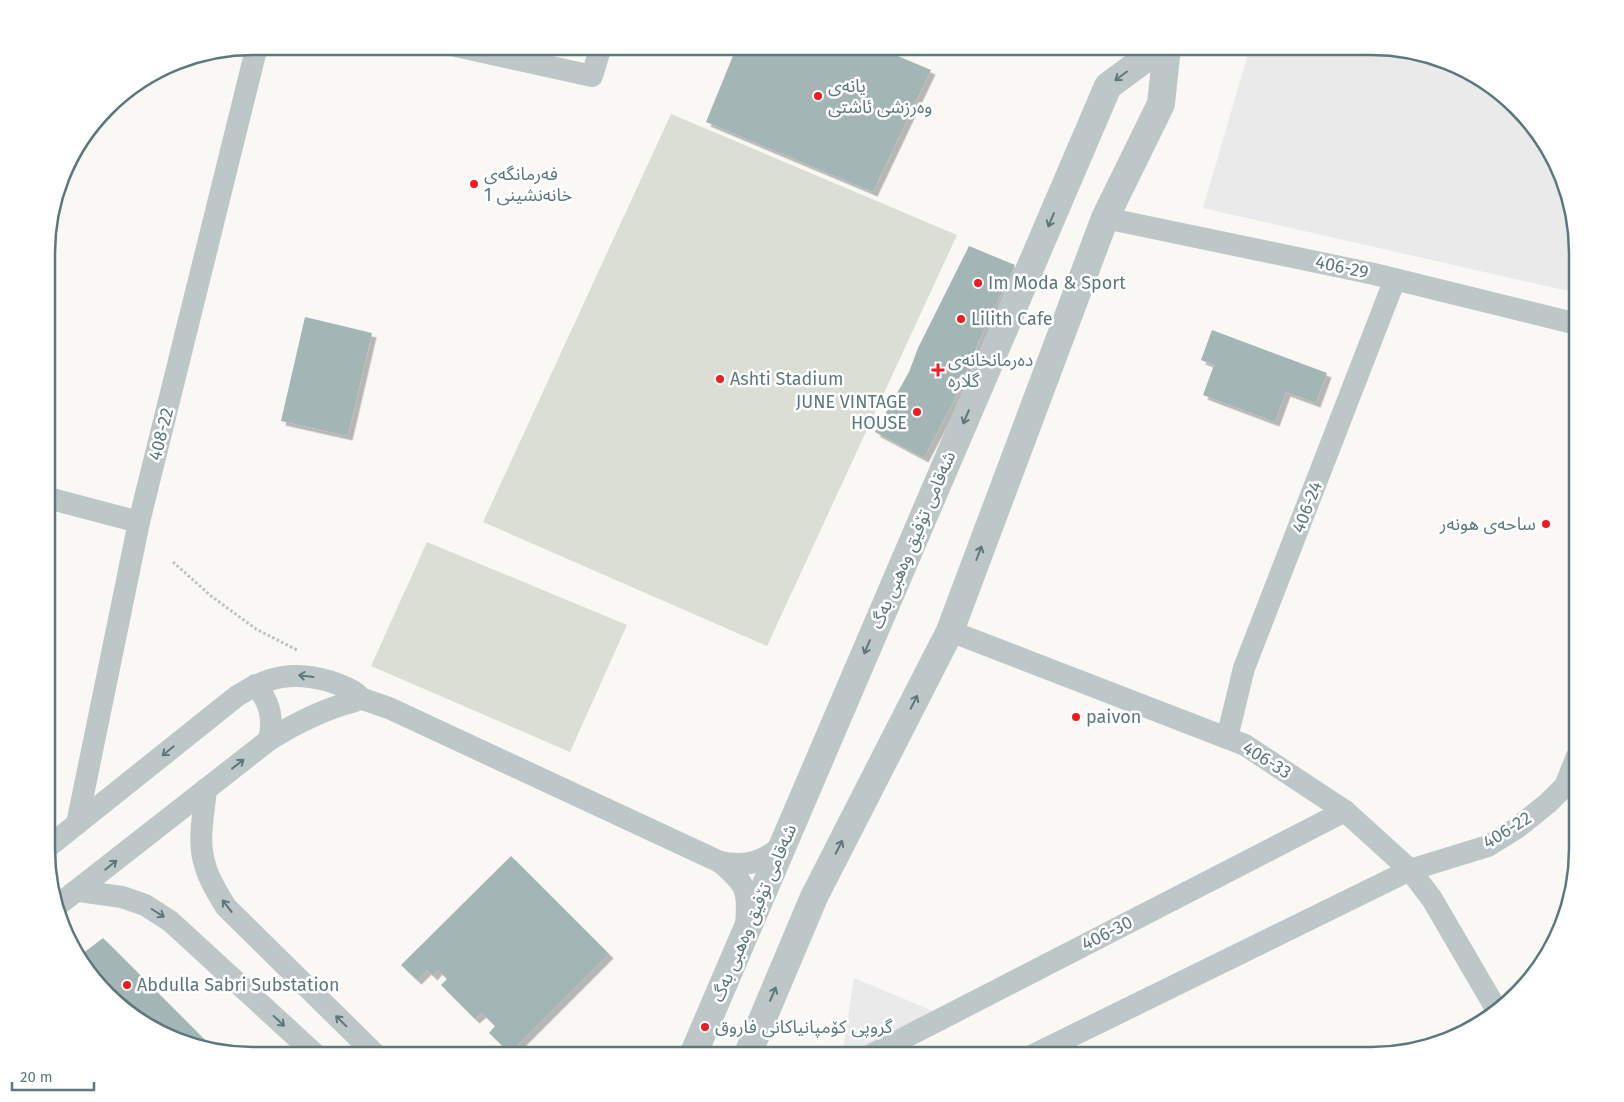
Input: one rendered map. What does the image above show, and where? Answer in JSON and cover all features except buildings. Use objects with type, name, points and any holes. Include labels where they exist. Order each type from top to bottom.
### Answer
[{"type":"street","name":"408-22","points":[[77,824],[139,522],[255,55]]},
{"type":"street","points":[[497,55],[592,76],[598,55]]},
{"type":"street","name":"شەقامی تۆفیق وەهبی بەگ","points":[[697,1047],[1108,86],[1150,55]]},
{"type":"street","points":[[751,1047],[814,897],[950,631],[1105,218],[1162,104],[1166,55]]},
{"type":"street","name":"406-29","points":[[1105,218],[1395,279],[1569,322]]},
{"type":"street","name":"406-24","points":[[1227,738],[1244,668],[1395,279]]},
{"type":"street","points":[[55,500],[139,522]]},
{"type":"street","name":"406-33","points":[[950,631],[1245,745],[1344,811],[1410,870],[1432,900],[1493,1004]]},
{"type":"street","points":[[55,841],[237,696],[255,685],[274,678],[294,675],[308,676],[334,683],[355,692],[357,697],[382,704],[720,862],[742,883],[748,901],[746,929]]},
{"type":"street","points":[[255,685],[263,694],[268,704],[272,728],[269,740]]},
{"type":"street","points":[[63,903],[269,740],[293,725],[318,713],[355,701],[357,697]]},
{"type":"street","points":[[206,789],[202,842],[204,863],[226,907],[368,1047]]},
{"type":"street","name":"406-22","points":[[1410,870],[1488,846],[1517,828],[1548,803],[1569,789]]},
{"type":"street","name":"406-30","points":[[886,1047],[1344,811]]},
{"type":"street","points":[[720,862],[747,864],[768,858],[782,846]]},
{"type":"street","points":[[1049,1047],[1410,870]]},
{"type":"street","points":[[79,891],[122,896],[145,905],[170,921],[307,1047]]},
{"type":"path","points":[[173,562],[211,596],[256,629],[297,650]]},
{"type":"shaded area","points":[[1248,55],[1384,55],[1409,59],[1447,70],[1481,88],[1511,113],[1536,143],[1554,177],[1565,215],[1569,240],[1569,291],[1203,208]]},
{"type":"shaded area","name":"Ashti Stadium","points":[[671,114],[957,235],[767,646],[483,522]]},
{"type":"shaded area","points":[[427,542],[627,625],[570,752],[371,666]]},
{"type":"shaded area","points":[[854,978],[938,1013],[868,1047],[843,1047]]},
{"type":"place","name":"یانەی وەرزشی ئاشتی","points":[[818,96]]},
{"type":"place","name":"فەرمانگەی خانەنشینی 1","points":[[474,184]]},
{"type":"place","name":"Im Moda & Sport","points":[[978,283]]},
{"type":"place","name":"Lilith Cafe","points":[[961,319]]},
{"type":"place","name":"دەرمانخانەی گلارە","points":[[938,370]]},
{"type":"place","name":"Ashti Stadium","points":[[720,379]]},
{"type":"place","name":"JUNE VINTAGE HOUSE","points":[[917,412]]},
{"type":"place","name":"ساحەی هونەر","points":[[1546,524]]},
{"type":"place","name":"paivon","points":[[1076,717]]},
{"type":"place","name":"Abdulla Sabri Substation","points":[[127,985]]},
{"type":"place","name":"گروپی کۆمپانیاکانی فاروق","points":[[705,1027]]}]
